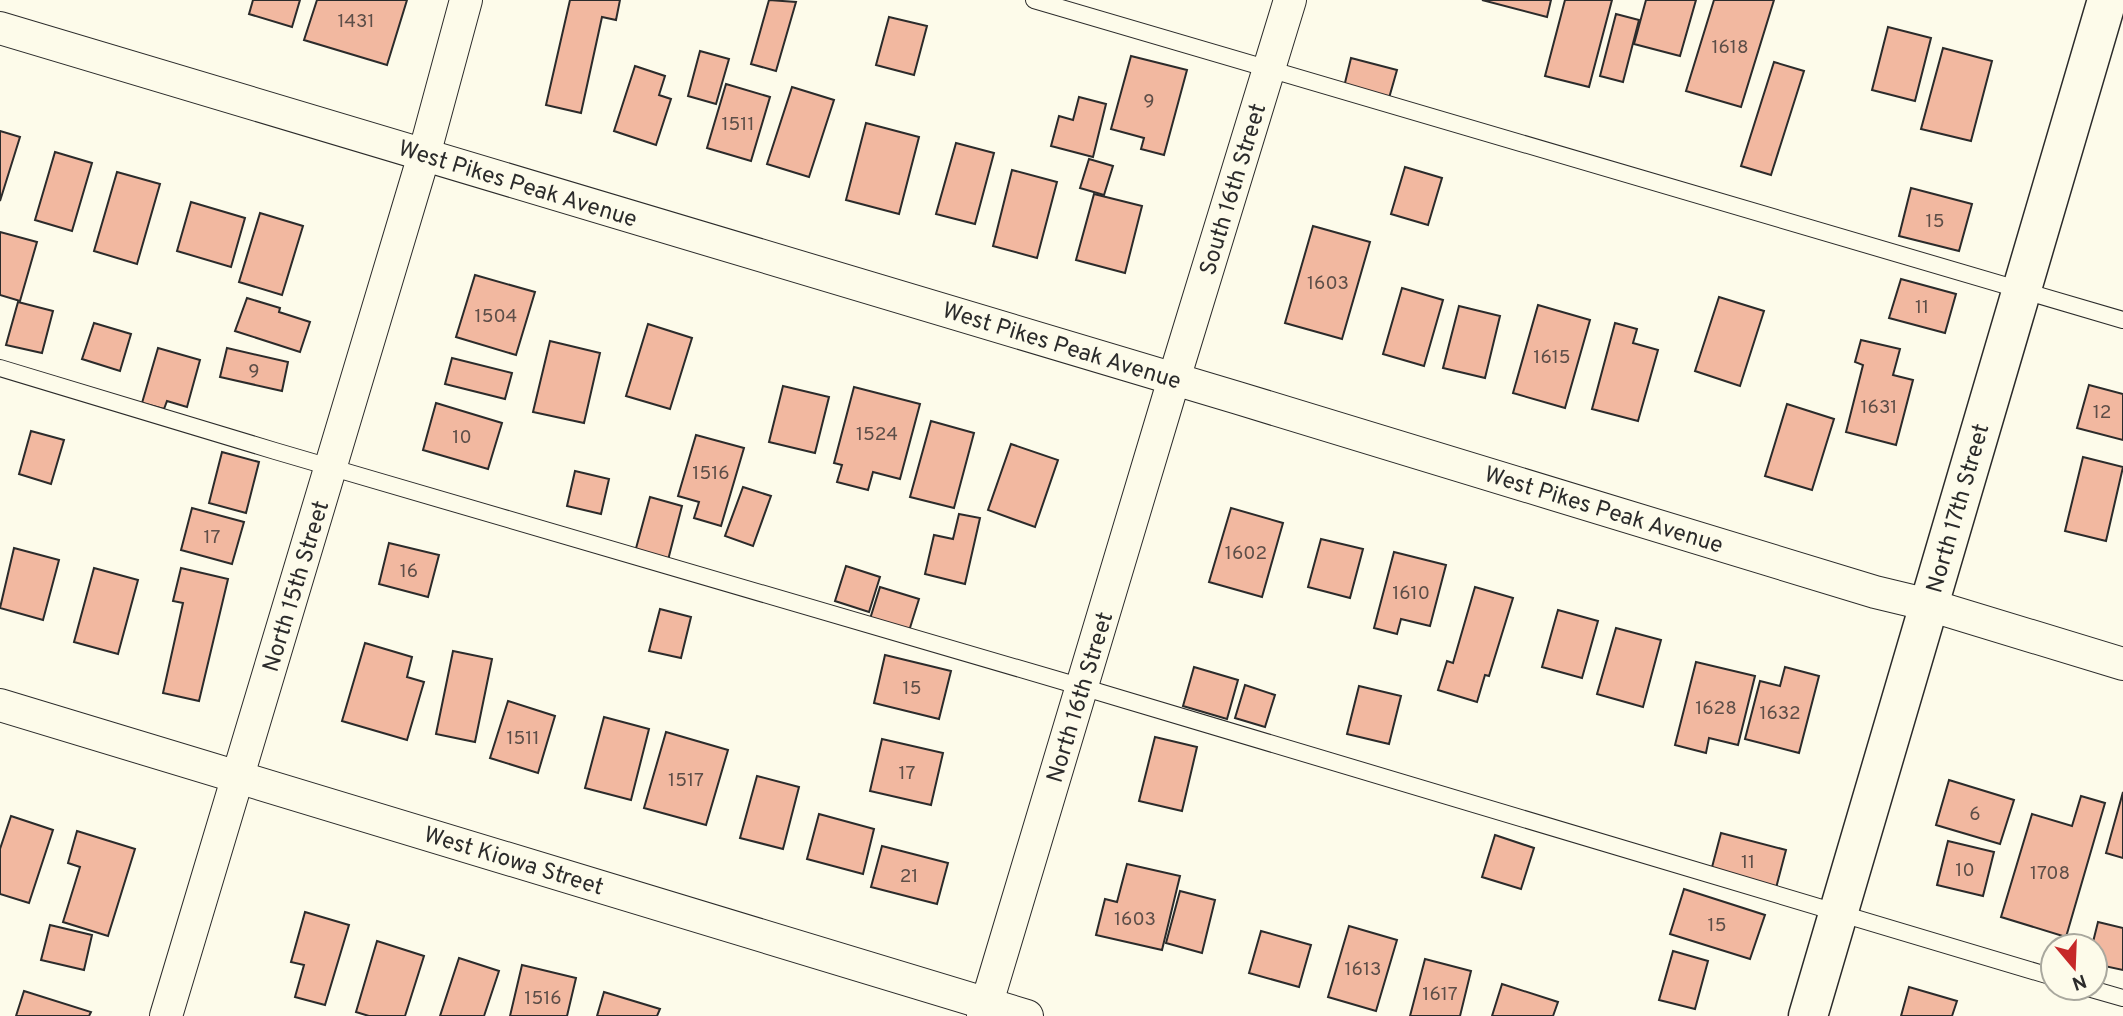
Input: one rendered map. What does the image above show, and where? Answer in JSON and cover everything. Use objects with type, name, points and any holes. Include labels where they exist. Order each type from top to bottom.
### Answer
[{"type":"street","name":"North 15th Street","points":[[166,1016],[424,155],[466,0]]},
{"type":"street","name":"South 16th Street","points":[[1174,379],[1290,0]]},
{"type":"street","name":"North 17th Street","points":[[1808,1016],[2107,0]]},
{"type":"street","name":"West Pikes Peak Avenue","points":[[0,28],[1875,592],[1929,605],[2123,664]]},
{"type":"street","name":"North 16th Street","points":[[985,1010],[1174,379]]},
{"type":"street","name":"West Kiowa Street","points":[[0,705],[238,776],[985,1010],[1027,1016]]},
{"type":"lane","points":[[1034,0],[2123,320]]},
{"type":"lane","points":[[0,368],[2039,973]]},
{"type":"building","points":[[253,0],[300,0],[292,27],[249,14]]},
{"type":"building","points":[[317,0],[407,0],[387,65],[304,40]]},
{"type":"building","points":[[570,0],[620,0],[616,20],[602,17],[581,113],[546,105]]},
{"type":"building","points":[[769,0],[796,2],[776,71],[751,64]]},
{"type":"building","points":[[1482,0],[1551,0],[1547,17]]},
{"type":"building","points":[[1565,0],[1612,0],[1589,87],[1545,76]]},
{"type":"building","points":[[1646,0],[1696,0],[1680,56],[1634,44]]},
{"type":"building","points":[[1714,0],[1774,0],[1741,107],[1686,91]]},
{"type":"building","points":[[1616,14],[1639,20],[1623,82],[1600,76]]},
{"type":"building","points":[[889,17],[927,26],[914,75],[876,65]]},
{"type":"building","points":[[1888,27],[1931,38],[1915,101],[1872,90]]},
{"type":"building","points":[[1943,48],[1992,61],[1971,141],[1921,129]]},
{"type":"building","points":[[700,51],[729,59],[716,104],[688,96]]},
{"type":"building","points":[[1131,56],[1187,70],[1164,155],[1141,149],[1144,138],[1111,129]]},
{"type":"building","points":[[1351,58],[1397,70],[1389,98],[1344,87]]},
{"type":"building","points":[[1774,62],[1804,71],[1771,175],[1741,166]]},
{"type":"building","points":[[635,66],[665,76],[659,95],[671,99],[656,145],[614,131]]},
{"type":"building","points":[[726,84],[770,97],[751,161],[707,148]]},
{"type":"building","points":[[792,87],[834,100],[809,177],[767,164]]},
{"type":"building","points":[[1079,97],[1106,104],[1093,157],[1051,146],[1059,116],[1073,120]]},
{"type":"building","points":[[866,123],[919,137],[899,214],[846,200]]},
{"type":"building","points":[[0,131],[20,137],[0,201]]},
{"type":"building","points":[[956,143],[994,153],[975,224],[936,214]]},
{"type":"building","points":[[55,152],[92,163],[72,231],[35,220]]},
{"type":"building","points":[[1089,159],[1113,166],[1104,195],[1080,188]]},
{"type":"building","points":[[1405,167],[1442,178],[1428,225],[1391,214]]},
{"type":"building","points":[[1012,170],[1057,182],[1037,258],[993,246]]},
{"type":"building","points":[[117,172],[160,184],[137,264],[94,251]]},
{"type":"building","points":[[1911,188],[1972,204],[1959,251],[1899,236]]},
{"type":"building","points":[[1094,194],[1142,206],[1125,273],[1076,260]]},
{"type":"building","points":[[191,202],[245,218],[231,267],[177,251]]},
{"type":"building","points":[[260,213],[303,226],[282,295],[239,282]]},
{"type":"building","points":[[1313,226],[1370,242],[1342,339],[1285,323]]},
{"type":"building","points":[[0,232],[37,242],[20,301],[0,295]]},
{"type":"building","points":[[475,275],[535,292],[516,355],[456,337]]},
{"type":"building","points":[[1901,279],[1956,294],[1945,333],[1889,318]]},
{"type":"building","points":[[1402,288],[1443,300],[1424,366],[1383,354]]},
{"type":"building","points":[[1719,297],[1764,311],[1740,386],[1695,371]]},
{"type":"building","points":[[247,298],[280,308],[279,312],[310,322],[300,352],[235,331]]},
{"type":"building","points":[[18,302],[53,311],[42,353],[6,345]]},
{"type":"building","points":[[1538,305],[1590,320],[1565,408],[1513,393]]},
{"type":"building","points":[[1459,306],[1500,316],[1485,378],[1443,368]]},
{"type":"building","points":[[94,323],[131,334],[120,371],[82,359]]},
{"type":"building","points":[[1615,323],[1637,329],[1633,343],[1658,350],[1638,421],[1592,409]]},
{"type":"building","points":[[648,324],[692,338],[670,409],[626,396]]},
{"type":"building","points":[[1861,340],[1900,349],[1893,375],[1913,380],[1896,445],[1846,432],[1863,365],[1855,362]]},
{"type":"building","points":[[550,341],[600,353],[584,423],[533,412]]},
{"type":"building","points":[[158,348],[200,360],[187,407],[167,401],[164,409],[142,403]]},
{"type":"building","points":[[227,348],[288,362],[282,391],[220,377]]},
{"type":"building","points":[[452,358],[512,373],[505,399],[445,384]]},
{"type":"building","points":[[2089,385],[2123,394],[2123,440],[2077,428]]},
{"type":"building","points":[[783,386],[829,397],[815,453],[769,442]]},
{"type":"building","points":[[854,387],[920,404],[900,479],[873,472],[868,490],[837,482],[842,465],[834,463]]},
{"type":"building","points":[[436,403],[502,423],[488,469],[423,450]]},
{"type":"building","points":[[1787,404],[1834,419],[1812,490],[1765,476]]},
{"type":"building","points":[[931,421],[974,433],[954,508],[910,497]]},
{"type":"building","points":[[31,431],[64,440],[51,484],[19,474]]},
{"type":"building","points":[[696,435],[744,448],[721,526],[694,518],[699,502],[678,496]]},
{"type":"building","points":[[1011,444],[1058,460],[1035,527],[988,510]]},
{"type":"building","points":[[222,452],[259,462],[246,513],[209,503]]},
{"type":"building","points":[[2083,457],[2123,467],[2106,541],[2065,531]]},
{"type":"building","points":[[575,471],[609,479],[601,514],[567,506]]},
{"type":"building","points":[[743,487],[771,496],[753,546],[725,536]]},
{"type":"building","points":[[650,497],[682,506],[668,560],[635,552]]},
{"type":"building","points":[[192,508],[244,522],[232,564],[181,550]]},
{"type":"building","points":[[1231,508],[1283,523],[1262,597],[1209,582]]},
{"type":"building","points":[[959,514],[980,518],[965,584],[925,574],[934,535],[953,539]]},
{"type":"building","points":[[1321,539],[1363,549],[1350,598],[1308,587]]},
{"type":"building","points":[[389,543],[439,555],[428,597],[379,584]]},
{"type":"building","points":[[14,548],[59,560],[43,620],[0,608]]},
{"type":"building","points":[[1394,552],[1446,565],[1430,626],[1401,619],[1397,634],[1374,628]]},
{"type":"building","points":[[846,566],[880,577],[869,612],[835,601]]},
{"type":"building","points":[[94,568],[138,580],[118,654],[74,642]]},
{"type":"building","points":[[181,568],[228,579],[199,701],[163,693],[183,603],[173,601]]},
{"type":"building","points":[[880,587],[919,599],[909,631],[870,619]]},
{"type":"building","points":[[1475,587],[1513,598],[1489,676],[1485,675],[1477,702],[1438,690],[1447,661],[1453,663]]},
{"type":"building","points":[[660,609],[691,617],[681,658],[649,651]]},
{"type":"building","points":[[1558,610],[1598,621],[1582,678],[1542,667]]},
{"type":"building","points":[[1616,628],[1661,640],[1643,707],[1597,694]]},
{"type":"building","points":[[365,643],[412,657],[407,677],[424,682],[407,740],[342,721]]},
{"type":"building","points":[[453,651],[492,659],[475,742],[436,734]]},
{"type":"building","points":[[885,655],[951,671],[939,719],[874,703]]},
{"type":"building","points":[[1696,662],[1755,676],[1738,745],[1709,738],[1706,753],[1675,745]]},
{"type":"building","points":[[1194,667],[1238,680],[1227,719],[1183,706]]},
{"type":"building","points":[[1785,667],[1819,676],[1799,753],[1745,739],[1760,681],[1780,686]]},
{"type":"building","points":[[1245,685],[1275,695],[1265,727],[1235,718]]},
{"type":"building","points":[[1359,686],[1401,696],[1389,744],[1347,734]]},
{"type":"building","points":[[508,701],[555,716],[538,773],[490,758]]},
{"type":"building","points":[[604,717],[649,729],[631,800],[585,788]]},
{"type":"building","points":[[666,732],[728,750],[706,825],[644,808]]},
{"type":"building","points":[[1155,737],[1197,747],[1182,811],[1139,801]]},
{"type":"building","points":[[882,739],[943,753],[931,805],[870,791]]},
{"type":"building","points":[[757,776],[799,787],[783,849],[740,838]]},
{"type":"building","points":[[1949,780],[2014,800],[2000,844],[1936,825]]},
{"type":"building","points":[[2123,792],[2123,858],[2106,853]]},
{"type":"building","points":[[2081,796],[2105,803],[2067,932],[2050,932],[2001,917],[2032,814],[2072,826]]},
{"type":"building","points":[[819,814],[874,829],[863,874],[807,859]]},
{"type":"building","points":[[11,816],[53,830],[29,903],[0,894],[0,849]]},
{"type":"building","points":[[77,831],[135,849],[108,936],[63,922],[80,867],[68,863]]},
{"type":"building","points":[[1721,833],[1786,850],[1776,888],[1711,871]]},
{"type":"building","points":[[1495,835],[1534,848],[1521,889],[1482,877]]},
{"type":"building","points":[[1948,841],[1994,852],[1983,896],[1937,885]]},
{"type":"building","points":[[882,846],[948,863],[937,904],[871,887]]},
{"type":"building","points":[[1127,864],[1180,876],[1162,950],[1096,935],[1105,899],[1117,902]]},
{"type":"building","points":[[1684,889],[1765,915],[1750,959],[1670,934]]},
{"type":"building","points":[[1180,891],[1215,900],[1202,953],[1166,943]]},
{"type":"building","points":[[305,912],[349,925],[325,1005],[295,997],[304,965],[291,962]]},
{"type":"building","points":[[2098,922],[2123,928],[2123,970],[2109,967],[2109,932],[2096,932]]},
{"type":"building","points":[[50,925],[92,935],[84,970],[41,960]]},
{"type":"building","points":[[1349,926],[1397,940],[1376,1011],[1328,997]]},
{"type":"building","points":[[1261,931],[1311,945],[1299,987],[1249,973]]},
{"type":"building","points":[[377,941],[424,956],[405,1016],[369,1016],[356,1012]]},
{"type":"building","points":[[1673,951],[1708,961],[1695,1009],[1659,1000]]},
{"type":"building","points":[[459,958],[499,971],[484,1016],[440,1016]]},
{"type":"building","points":[[1425,959],[1471,971],[1460,1016],[1410,1016]]},
{"type":"building","points":[[522,965],[576,978],[567,1016],[510,1016]]},
{"type":"building","points":[[1502,984],[1558,1002],[1553,1016],[1492,1016]]},
{"type":"building","points":[[1909,987],[1957,1001],[1952,1016],[1901,1016]]},
{"type":"building","points":[[24,991],[91,1012],[89,1016],[16,1016]]},
{"type":"building","points":[[604,992],[660,1009],[657,1016],[597,1016]]}]
